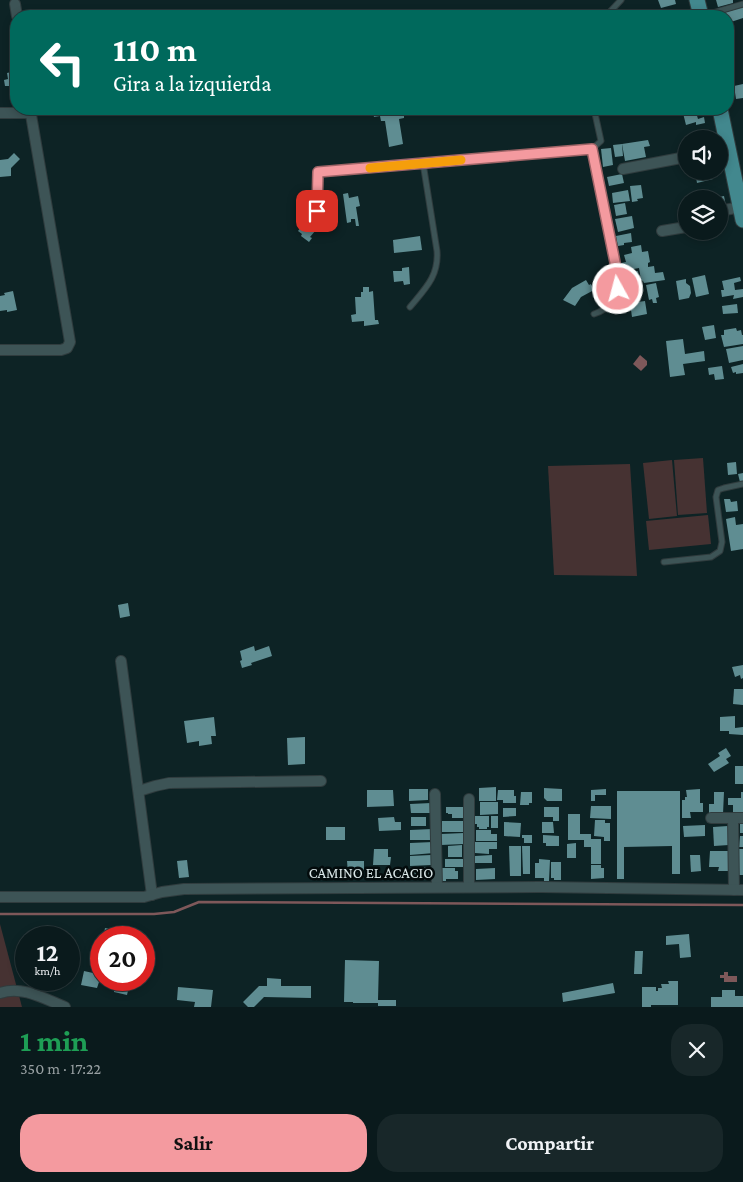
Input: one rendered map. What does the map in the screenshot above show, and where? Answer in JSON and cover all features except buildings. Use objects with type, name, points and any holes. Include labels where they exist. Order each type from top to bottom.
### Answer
[{"type":"main road","points":[[721,115],[722,130]]},
{"type":"main road","points":[[728,163],[742,213]]},
{"type":"street","points":[[15,4],[16,10]]},
{"type":"street","points":[[0,350],[62,350],[67,348],[70,342],[31,115]]},
{"type":"street","points":[[623,169],[678,159]]},
{"type":"street","points":[[728,212],[742,213]]},
{"type":"street","points":[[662,231],[678,228]]},
{"type":"street","points":[[121,661],[152,895]]},
{"type":"street","points":[[139,791],[169,783],[321,781]]},
{"type":"street","points":[[435,794],[437,887]]},
{"type":"street","points":[[469,800],[469,887]]},
{"type":"street","points":[[711,818],[738,818],[738,890]]},
{"type":"street","name":"CAMINO EL ACACIO","points":[[0,897],[137,897],[184,889],[469,887],[738,890]]},
{"type":"street","points":[[0,993],[8,991],[25,992],[65,1007]]},
{"type":"lane","points":[[612,10],[621,0]]},
{"type":"lane","points":[[722,10],[743,4]]},
{"type":"lane","points":[[317,211],[318,172],[592,149],[601,141],[595,115]]},
{"type":"lane","points":[[592,149],[619,282],[614,300],[605,309],[594,314]]},
{"type":"lane","points":[[410,307],[433,277],[437,264],[437,252],[423,163]]},
{"type":"lane","points":[[664,562],[711,557],[720,551],[722,542],[716,497],[718,490],[743,484]]},
{"type":"shaded area","points":[[640,355],[647,361],[647,365],[641,371],[633,364]]},
{"type":"shaded area","points":[[703,458],[707,513],[678,515],[674,460]]},
{"type":"shaded area","points":[[672,460],[677,516],[649,519],[643,463]]},
{"type":"shaded area","points":[[630,464],[637,576],[554,575],[548,466]]},
{"type":"shaded area","points":[[708,515],[711,544],[649,550],[646,521]]},
{"type":"shaded area","points":[[0,924],[15,981],[15,991],[18,991],[22,1007],[0,1007]]},
{"type":"shaded area","points":[[724,972],[728,972],[728,976],[737,976],[737,982],[724,982],[724,978],[720,978],[720,975],[724,975]]},
{"type":"waterway","points":[[0,914],[154,914],[174,912],[199,902],[743,905]]},
{"type":"slow traffic","points":[[370,168],[461,160]]},
{"type":"route","points":[[317,211],[318,172],[592,149],[619,282],[618,289]]}]
